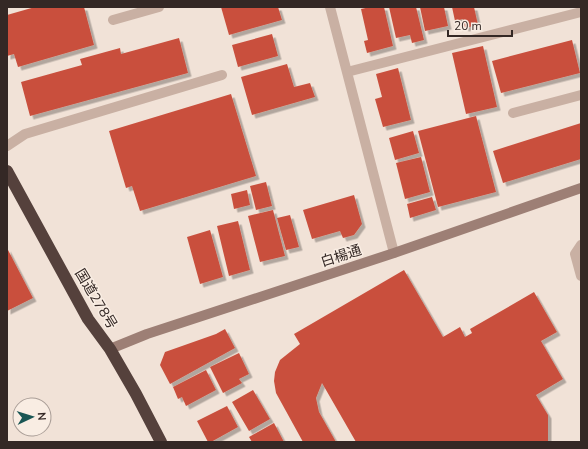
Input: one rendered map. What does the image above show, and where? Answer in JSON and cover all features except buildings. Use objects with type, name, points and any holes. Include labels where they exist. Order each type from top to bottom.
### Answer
[{"type":"highway","name":"国道278号","points":[[7,171],[88,319],[110,349],[161,442]]},
{"type":"street","points":[[113,20],[158,7]]},
{"type":"street","points":[[330,7],[394,253]]},
{"type":"street","points":[[347,72],[581,12]]},
{"type":"street","points":[[7,146],[25,134],[222,75]]},
{"type":"street","points":[[513,113],[581,95]]},
{"type":"street","name":"白楊通","points":[[110,349],[147,334],[394,253],[581,188]]},
{"type":"street","points":[[581,245],[575,254],[581,276]]}]
